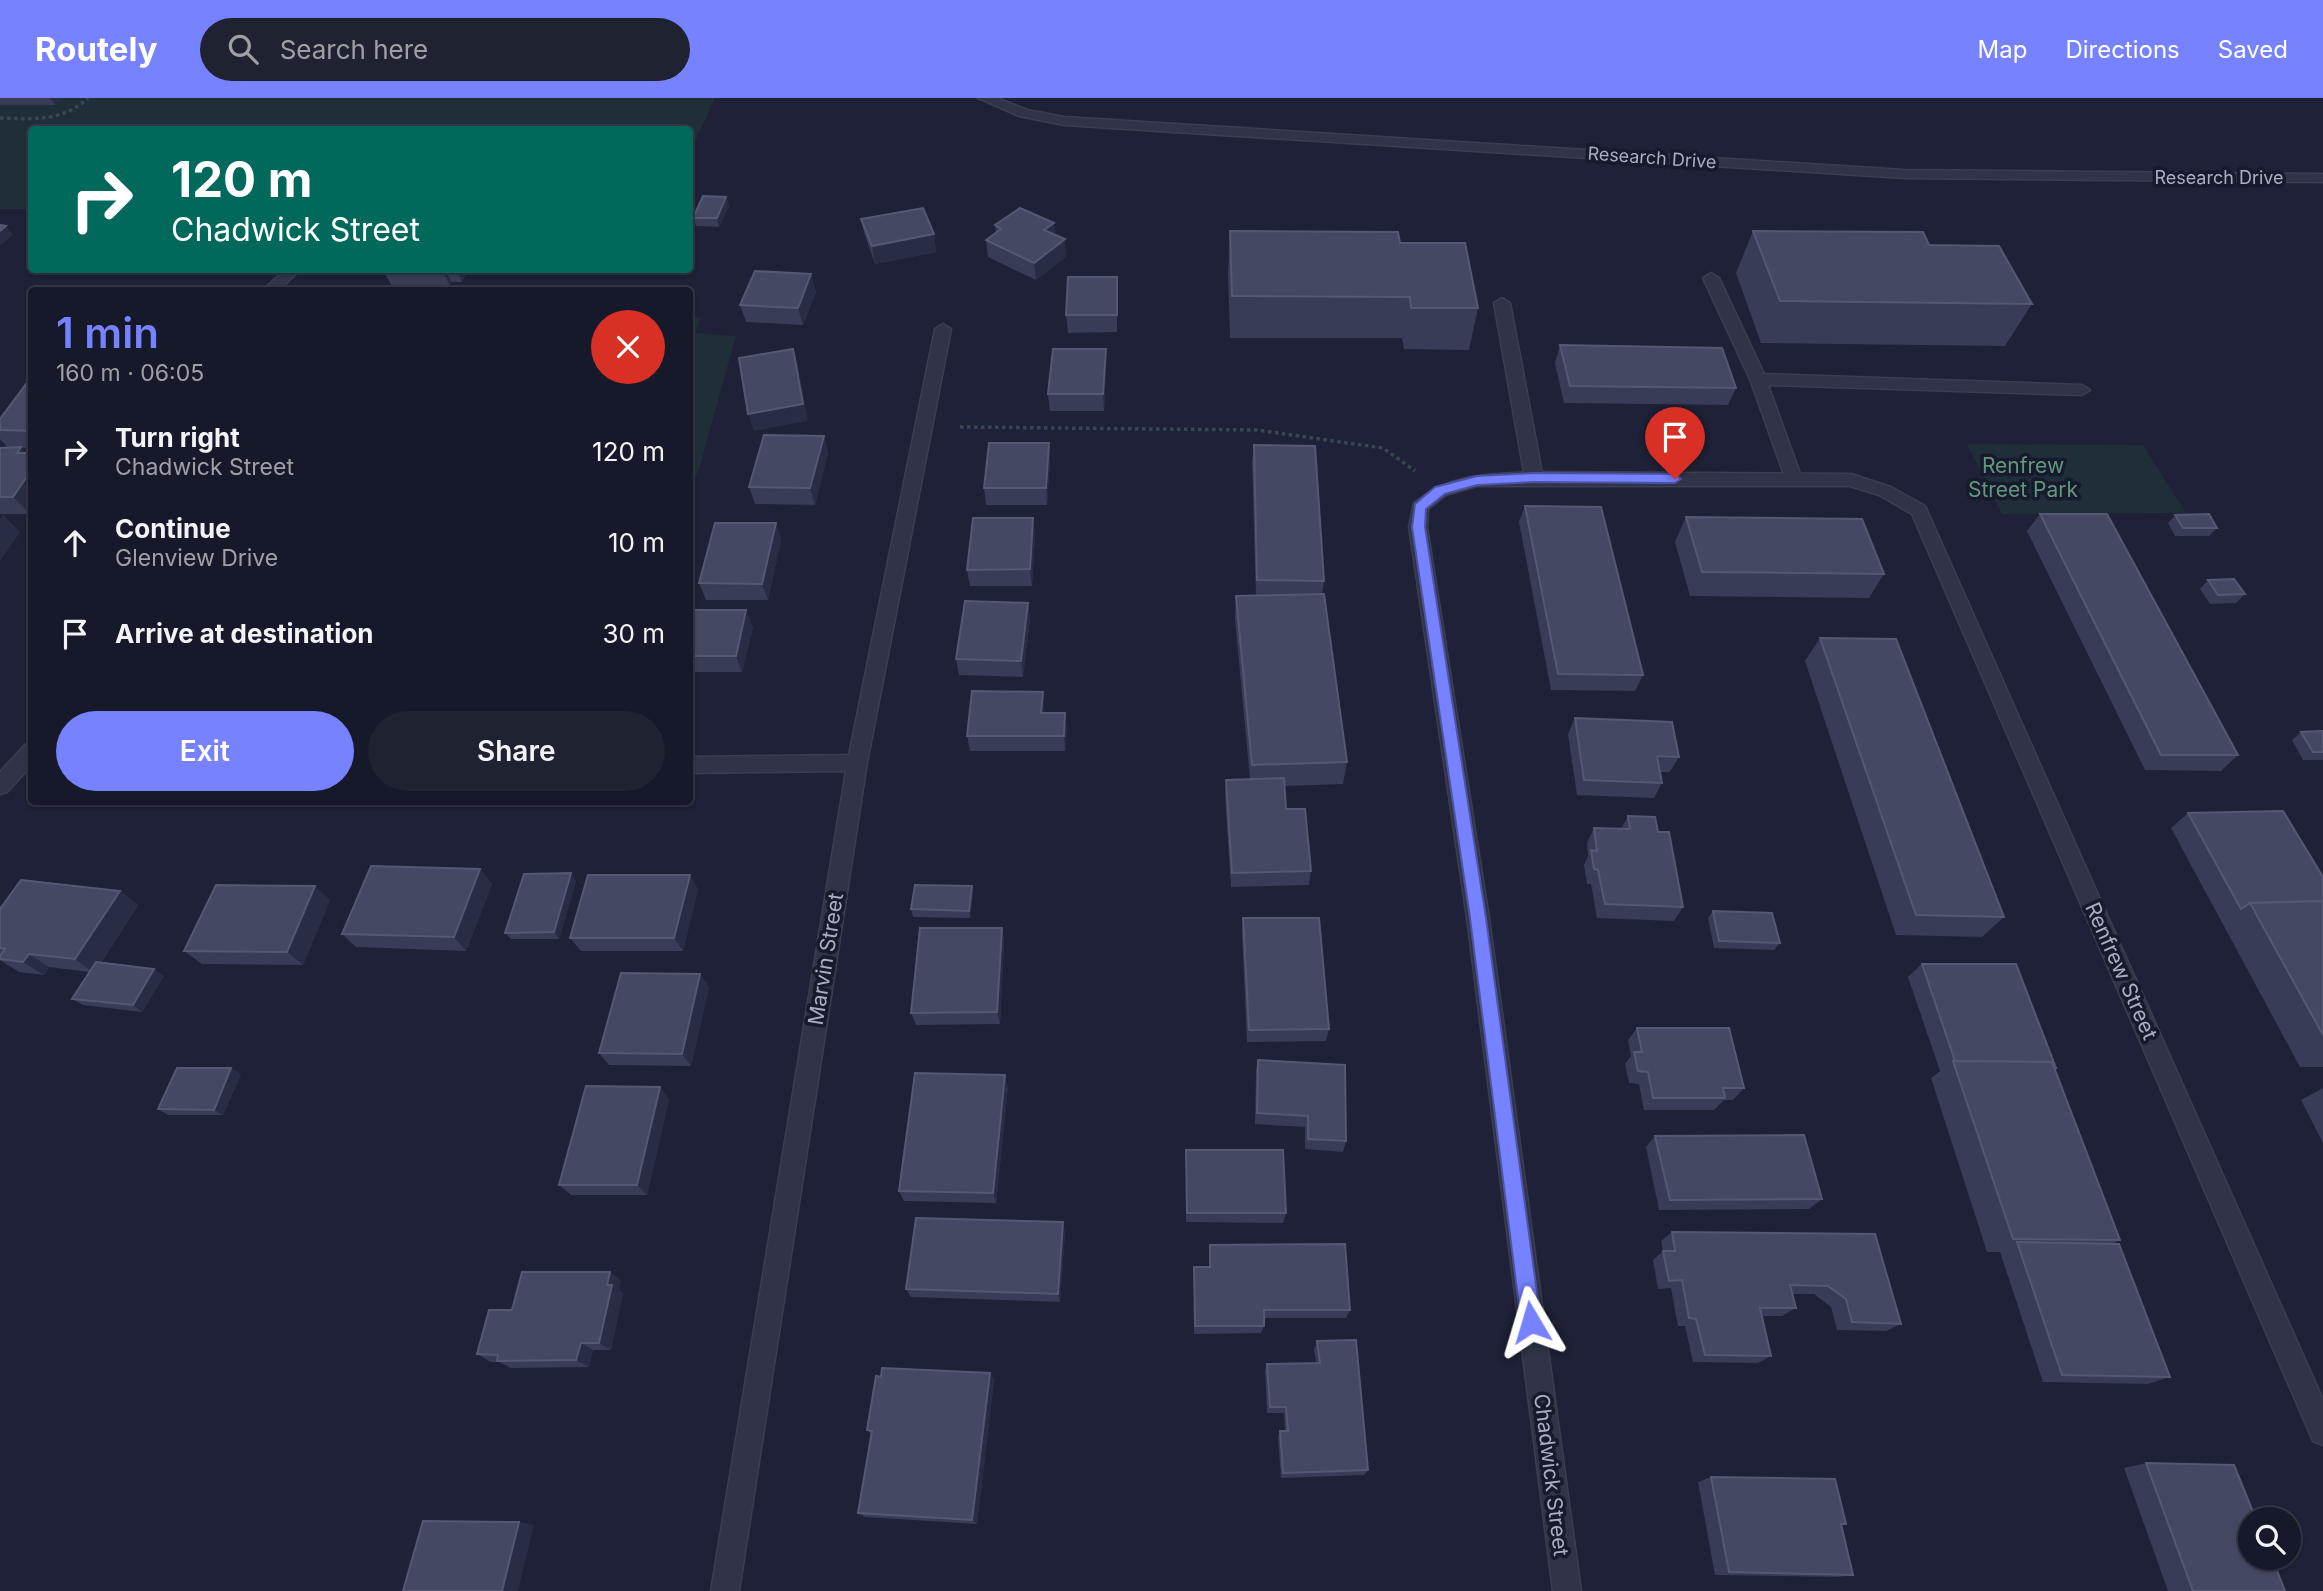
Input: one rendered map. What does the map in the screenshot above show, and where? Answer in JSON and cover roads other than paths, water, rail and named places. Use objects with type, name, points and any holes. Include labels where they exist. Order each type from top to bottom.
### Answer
[{"type":"street","name":"Research Drive","points":[[985,98],[1024,113],[1064,121],[1766,166],[1904,174],[2323,178]]},
{"type":"street","points":[[273,287],[290,273]]},
{"type":"street","points":[[1502,303],[1534,478],[1793,479],[1758,379],[1711,278]]},
{"type":"street","name":"Marvin Street","points":[[725,1591],[857,763],[943,329]]},
{"type":"street","points":[[1758,379],[2082,390]]},
{"type":"street","name":"Chadwick Street","points":[[1534,478],[1477,480],[1440,491],[1420,507],[1418,527],[1480,931],[1567,1591]]},
{"type":"street","name":"Renfrew Street","points":[[1793,479],[1851,480],[1885,491],[1919,510],[2323,1431]]},
{"type":"street","points":[[15,777],[28,757]]},
{"type":"street","points":[[693,765],[857,763]]},
{"type":"park label","name":"Renfrew Street Park","points":[[2023,478]]}]
